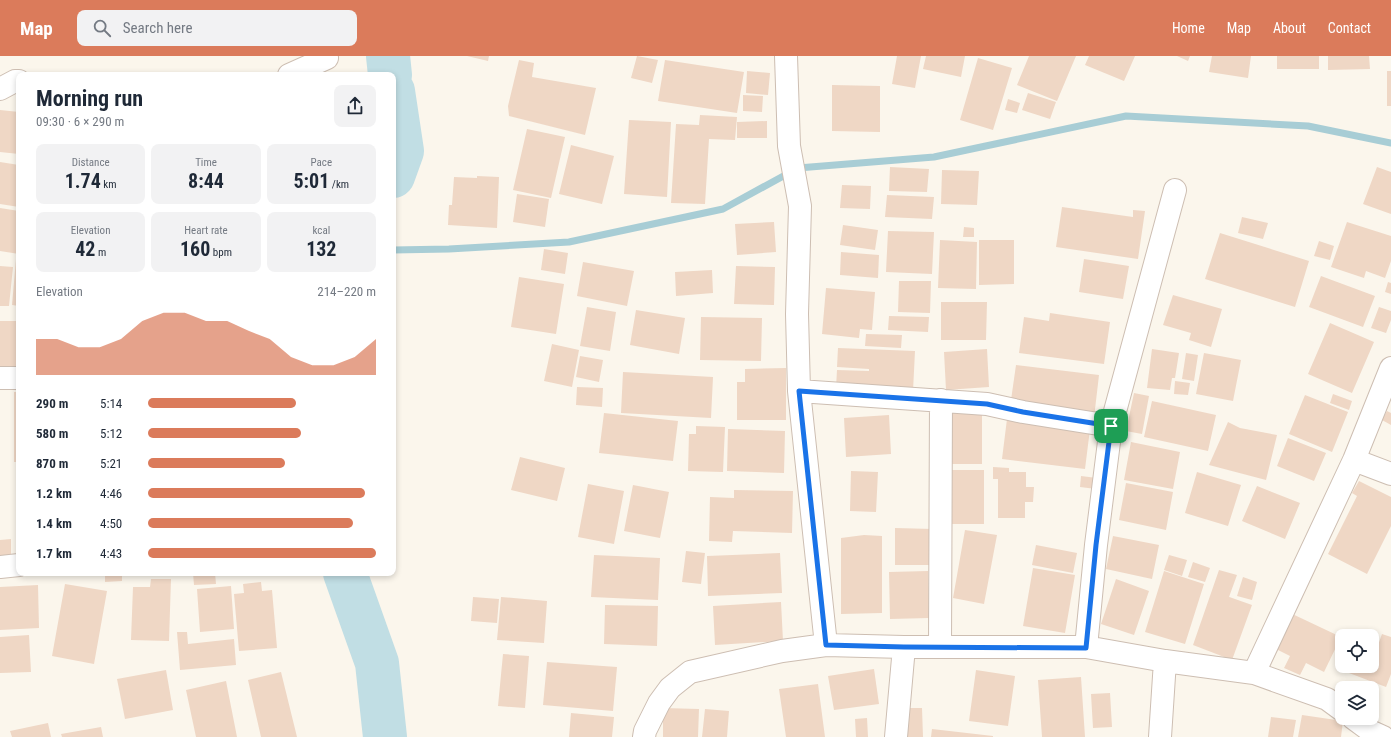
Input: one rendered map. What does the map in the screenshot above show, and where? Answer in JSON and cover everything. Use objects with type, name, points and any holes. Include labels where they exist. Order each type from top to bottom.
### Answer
[{"type":"street","points":[[786,56],[789,146],[800,206],[797,314],[799,391],[826,645]]},
{"type":"street","points":[[295,72],[327,58]]},
{"type":"street","points":[[0,89],[16,81]]},
{"type":"street","points":[[1086,648],[1096,545],[1111,426],[1175,190]]},
{"type":"street","points":[[1254,673],[1354,460],[1391,368]]},
{"type":"street","points":[[0,378],[16,378]]},
{"type":"street","points":[[799,391],[987,404],[1023,412],[1111,426]]},
{"type":"street","points":[[940,647],[941,400]]},
{"type":"street","points":[[1354,460],[1391,474]]},
{"type":"street","points":[[0,567],[16,565]]},
{"type":"street","points":[[644,737],[645,731],[659,703],[670,688],[690,672],[782,651],[826,645],[1086,648],[1165,661],[1254,673],[1327,699],[1335,705]]},
{"type":"street","points":[[896,737],[904,647]]},
{"type":"street","points":[[1160,737],[1165,661]]},
{"type":"street","points":[[1362,725],[1372,732],[1383,737]]},
{"type":"building","points":[[467,56],[489,56],[488,61]]},
{"type":"building","points":[[637,56],[658,60],[652,83],[631,78]]},
{"type":"building","points":[[897,56],[921,56],[915,88],[892,84]]},
{"type":"building","points":[[926,56],[965,56],[961,77],[923,69]]},
{"type":"building","points":[[1029,56],[1076,56],[1057,101],[1017,85]]},
{"type":"building","points":[[1089,56],[1135,56],[1124,81],[1085,65]]},
{"type":"building","points":[[1177,56],[1190,56],[1188,61]]},
{"type":"building","points":[[1212,56],[1251,56],[1248,78],[1209,72]]},
{"type":"building","points":[[1277,56],[1319,56],[1319,69],[1277,69]]},
{"type":"building","points":[[1328,56],[1369,56],[1370,69],[1328,70]]},
{"type":"building","points":[[978,58],[1012,68],[993,130],[960,120]]},
{"type":"building","points":[[519,60],[534,63],[532,77],[596,88],[585,135],[509,116],[508,106]]},
{"type":"building","points":[[665,60],[744,72],[737,113],[658,101]]},
{"type":"building","points":[[747,71],[770,73],[768,95],[746,93]]},
{"type":"building","points":[[1387,71],[1391,71],[1391,106],[1387,106]]},
{"type":"building","points":[[832,85],[880,86],[880,132],[832,131]]},
{"type":"building","points":[[1028,93],[1056,102],[1050,119],[1022,110]]},
{"type":"building","points":[[743,95],[763,96],[762,112],[743,111]]},
{"type":"building","points":[[1008,99],[1020,103],[1017,113],[1005,110]]},
{"type":"building","points":[[0,110],[16,112],[16,154],[0,152]]},
{"type":"building","points":[[700,115],[737,117],[735,140],[709,139],[705,204],[671,203],[676,124],[699,125]]},
{"type":"building","points":[[629,120],[671,122],[667,197],[624,194]]},
{"type":"building","points":[[767,121],[767,138],[737,138],[737,122]]},
{"type":"building","points":[[527,129],[565,137],[551,198],[513,190]]},
{"type":"building","points":[[571,145],[614,156],[602,204],[559,194]]},
{"type":"building","points":[[0,162],[16,165],[16,207],[0,204]]},
{"type":"building","points":[[890,167],[929,169],[927,192],[889,191]]},
{"type":"building","points":[[1377,167],[1391,172],[1391,214],[1363,204]]},
{"type":"building","points":[[942,170],[979,171],[977,205],[941,204]]},
{"type":"building","points":[[477,176],[499,177],[497,228],[448,225],[449,205],[452,205],[454,177],[477,178]]},
{"type":"building","points":[[842,185],[871,186],[870,209],[840,208]]},
{"type":"building","points":[[517,194],[549,199],[545,227],[513,222]]},
{"type":"building","points":[[887,195],[934,197],[932,219],[885,217]]},
{"type":"building","points":[[1062,207],[1133,217],[1133,210],[1145,211],[1138,259],[1056,247]]},
{"type":"building","points":[[0,208],[16,211],[16,254],[0,251]]},
{"type":"building","points":[[1242,217],[1268,223],[1263,239],[1238,233]]},
{"type":"building","points":[[774,222],[776,252],[737,255],[735,224]]},
{"type":"building","points":[[1347,222],[1391,236],[1391,261],[1385,278],[1366,271],[1364,278],[1331,267]]},
{"type":"building","points":[[843,225],[878,230],[875,250],[840,245]]},
{"type":"building","points":[[964,227],[974,228],[974,237],[963,237]]},
{"type":"building","points":[[888,231],[934,232],[932,274],[886,272]]},
{"type":"building","points":[[1220,233],[1309,261],[1295,307],[1205,279]]},
{"type":"building","points":[[940,240],[977,242],[976,289],[938,288]]},
{"type":"building","points":[[979,240],[1014,240],[1014,284],[979,285]]},
{"type":"building","points":[[1319,241],[1334,246],[1330,260],[1314,256]]},
{"type":"building","points":[[544,249],[568,253],[565,274],[541,270]]},
{"type":"building","points":[[841,252],[879,255],[878,278],[840,275]]},
{"type":"building","points":[[16,259],[16,306],[12,305]]},
{"type":"building","points":[[1084,259],[1129,266],[1123,299],[1079,292]]},
{"type":"building","points":[[583,262],[634,271],[627,306],[577,296]]},
{"type":"building","points":[[0,266],[13,267],[9,306],[0,306]]},
{"type":"building","points":[[736,266],[775,267],[774,305],[734,304]]},
{"type":"building","points":[[712,270],[713,293],[676,296],[675,272]]},
{"type":"building","points":[[1321,276],[1375,296],[1363,327],[1309,307]]},
{"type":"building","points":[[519,277],[564,284],[556,334],[511,327]]},
{"type":"building","points":[[899,281],[931,281],[930,313],[898,312]]},
{"type":"building","points":[[1388,282],[1391,283],[1391,294],[1385,292]]},
{"type":"building","points":[[826,288],[875,292],[872,330],[860,329],[859,338],[822,334]]},
{"type":"building","points":[[1173,295],[1222,309],[1211,347],[1189,340],[1191,333],[1163,325]]},
{"type":"building","points":[[941,302],[987,302],[986,340],[941,340]]},
{"type":"building","points":[[587,307],[616,312],[610,351],[580,346]]},
{"type":"building","points":[[1379,307],[1391,311],[1391,320],[1386,333],[1371,328]]},
{"type":"building","points":[[636,310],[685,318],[679,354],[630,345]]},
{"type":"building","points":[[1050,313],[1110,322],[1104,364],[1019,353],[1024,317],[1049,321]]},
{"type":"building","points":[[889,316],[929,317],[928,332],[888,330]]},
{"type":"building","points":[[701,317],[762,318],[761,361],[700,360]]},
{"type":"building","points":[[0,321],[16,321],[16,366],[0,366]]},
{"type":"building","points":[[1330,323],[1374,342],[1352,393],[1308,374]]},
{"type":"building","points":[[866,334],[902,335],[901,348],[865,346]]},
{"type":"building","points":[[552,344],[579,350],[572,387],[544,381]]},
{"type":"building","points":[[838,348],[915,351],[913,391],[836,388],[837,370],[869,371],[869,369],[837,367]]},
{"type":"building","points":[[987,349],[989,387],[946,390],[944,352]]},
{"type":"building","points":[[1152,349],[1179,353],[1175,378],[1172,378],[1170,390],[1147,388]]},
{"type":"building","points":[[1186,353],[1198,355],[1194,381],[1182,379]]},
{"type":"building","points":[[1204,353],[1241,360],[1233,401],[1196,394]]},
{"type":"building","points":[[580,356],[603,360],[599,382],[576,377]]},
{"type":"building","points":[[1016,365],[1099,375],[1094,418],[1010,407]]},
{"type":"building","points":[[786,368],[786,420],[737,420],[737,382],[745,382],[745,369]]},
{"type":"building","points":[[623,372],[713,377],[711,418],[621,413]]},
{"type":"building","points":[[1175,381],[1190,383],[1188,395],[1174,394]]},
{"type":"building","points":[[577,387],[603,388],[602,407],[576,405]]},
{"type":"building","points":[[14,392],[16,392],[16,462],[14,462]]},
{"type":"building","points":[[1134,393],[1149,396],[1142,434],[1126,431]]},
{"type":"building","points":[[1333,394],[1352,401],[1349,410],[1330,403]]},
{"type":"building","points":[[1305,395],[1348,412],[1332,452],[1289,434]]},
{"type":"building","points":[[1152,401],[1216,415],[1208,451],[1144,437]]},
{"type":"building","points":[[1387,411],[1391,413],[1391,425],[1382,420]]},
{"type":"building","points":[[947,412],[982,412],[982,464],[946,464]]},
{"type":"building","points":[[604,413],[678,421],[673,461],[599,453]]},
{"type":"building","points":[[889,415],[891,454],[846,457],[844,418]]},
{"type":"building","points":[[1007,419],[1090,429],[1085,469],[1002,459]]},
{"type":"building","points":[[1228,422],[1240,428],[1277,435],[1266,480],[1209,465]]},
{"type":"building","points":[[696,426],[725,427],[723,472],[688,471],[689,434],[696,434]]},
{"type":"building","points":[[728,429],[785,431],[784,473],[727,471]]},
{"type":"building","points":[[1288,438],[1326,453],[1314,481],[1277,466]]},
{"type":"building","points":[[1131,442],[1180,452],[1173,489],[1124,480]]},
{"type":"building","points":[[520,457],[565,468],[557,501],[511,490]]},
{"type":"building","points":[[993,467],[1009,468],[1009,472],[1026,472],[1026,487],[1034,487],[1033,502],[1025,502],[1025,518],[998,518],[998,479],[993,479]]},
{"type":"building","points":[[947,470],[984,470],[984,524],[947,524]]},
{"type":"building","points":[[851,471],[878,472],[876,512],[850,511]]},
{"type":"building","points":[[1197,472],[1241,485],[1228,526],[1185,513]]},
{"type":"building","points":[[1081,476],[1097,478],[1096,489],[1080,487]]},
{"type":"building","points":[[1359,481],[1391,497],[1391,526],[1367,574],[1328,554],[1357,496],[1352,493]]},
{"type":"building","points":[[1126,483],[1173,492],[1166,530],[1119,520]]},
{"type":"building","points":[[588,484],[624,491],[614,544],[578,537]]},
{"type":"building","points":[[633,485],[669,492],[660,538],[624,531]]},
{"type":"building","points":[[1257,486],[1300,503],[1285,539],[1242,521]]},
{"type":"building","points":[[734,490],[793,491],[792,533],[733,531],[732,542],[709,541],[710,497],[734,498]]},
{"type":"building","points":[[895,528],[933,529],[932,565],[895,565]]},
{"type":"building","points":[[965,530],[997,535],[984,604],[953,598]]},
{"type":"building","points":[[864,535],[882,536],[882,613],[841,614],[841,538]]},
{"type":"building","points":[[1113,536],[1159,545],[1152,579],[1106,569]]},
{"type":"building","points":[[11,539],[11,560],[0,561],[0,540]]},
{"type":"building","points":[[1036,545],[1077,553],[1073,573],[1032,565]]},
{"type":"building","points":[[686,551],[705,553],[701,584],[682,582]]},
{"type":"building","points":[[780,553],[782,593],[708,596],[707,556]]},
{"type":"building","points":[[594,555],[660,558],[658,600],[591,597]]},
{"type":"building","points":[[1169,555],[1187,560],[1182,576],[1164,570]]},
{"type":"building","points":[[1193,562],[1210,568],[1205,582],[1188,577]]},
{"type":"building","points":[[1033,568],[1075,575],[1065,633],[1023,626]]},
{"type":"building","points":[[1219,570],[1237,575],[1229,597],[1252,605],[1232,660],[1193,645]]},
{"type":"building","points":[[928,571],[929,618],[890,619],[889,572]]},
{"type":"building","points":[[1164,571],[1204,584],[1185,644],[1145,632]]},
{"type":"building","points":[[105,576],[122,576],[122,581],[105,582]]},
{"type":"building","points":[[193,576],[215,576],[216,584],[194,585]]},
{"type":"building","points":[[1243,577],[1257,582],[1252,600],[1237,596]]},
{"type":"building","points":[[151,579],[171,579],[169,641],[131,640],[133,587],[150,587]]},
{"type":"building","points":[[1116,579],[1149,591],[1134,635],[1101,624]]},
{"type":"building","points":[[261,582],[262,591],[272,590],[277,648],[239,651],[234,594],[244,593],[243,584]]},
{"type":"building","points":[[65,584],[107,591],[94,664],[52,656]]},
{"type":"building","points":[[38,585],[39,628],[0,630],[0,587]]},
{"type":"building","points":[[231,586],[234,629],[200,632],[197,589]]},
{"type":"building","points":[[473,597],[499,599],[497,623],[471,621]]},
{"type":"building","points":[[501,597],[547,601],[544,643],[497,640]]},
{"type":"building","points":[[781,602],[783,641],[715,645],[713,606]]},
{"type":"building","points":[[605,605],[658,606],[657,646],[604,644]]},
{"type":"building","points":[[1286,611],[1335,634],[1335,649],[1324,672],[1306,663],[1300,675],[1284,668],[1290,656],[1270,646]]},
{"type":"building","points":[[177,632],[187,632],[188,644],[234,639],[236,665],[180,670]]},
{"type":"building","points":[[1382,634],[1391,637],[1391,674],[1386,687],[1379,684],[1379,681],[1370,681],[1349,673],[1379,673],[1379,642]]},
{"type":"building","points":[[29,635],[31,672],[0,673],[0,637]]},
{"type":"building","points":[[503,654],[529,656],[525,708],[498,706]]},
{"type":"building","points":[[547,662],[617,667],[613,711],[543,705]]},
{"type":"building","points":[[874,669],[879,704],[834,710],[828,676]]},
{"type":"building","points":[[166,670],[173,710],[125,719],[117,679]]},
{"type":"building","points":[[976,670],[1015,676],[1008,726],[969,721]]},
{"type":"building","points":[[281,672],[297,737],[261,737],[248,680]]},
{"type":"building","points":[[1081,677],[1085,737],[1042,737],[1038,680]]},
{"type":"building","points":[[226,681],[237,737],[196,737],[186,690]]},
{"type":"building","points":[[818,684],[825,737],[786,737],[779,689]]},
{"type":"building","points":[[1110,693],[1112,727],[1093,728],[1091,694]]},
{"type":"building","points":[[663,708],[699,709],[698,737],[663,737]]},
{"type":"building","points":[[905,708],[922,708],[923,737],[905,737]]},
{"type":"building","points":[[705,709],[729,711],[727,737],[702,737]]},
{"type":"building","points":[[571,713],[614,717],[612,737],[569,737]]},
{"type":"building","points":[[1302,715],[1335,720],[1335,725],[1342,725],[1341,737],[1298,737]]},
{"type":"building","points":[[1271,717],[1296,720],[1293,737],[1268,737]]},
{"type":"building","points":[[867,718],[868,737],[856,737],[855,719]]},
{"type":"building","points":[[48,723],[51,737],[12,737],[10,731]]},
{"type":"building","points":[[101,727],[103,737],[62,737],[61,734]]},
{"type":"building","points":[[932,729],[993,736],[993,737],[931,737]]},
{"type":"waterway","points":[[388,56],[390,72]]},
{"type":"waterway","points":[[396,111],[402,151],[396,168]]},
{"type":"waterway","points":[[396,250],[449,249],[569,242],[723,209],[798,168],[934,157],[1126,116],[1308,126],[1391,143]]},
{"type":"waterway","points":[[346,576],[377,663],[385,737]]},
{"type":"route","points":[[799,391],[987,404],[1023,412],[1111,426],[1096,545],[1086,648],[826,645],[799,391]]}]
